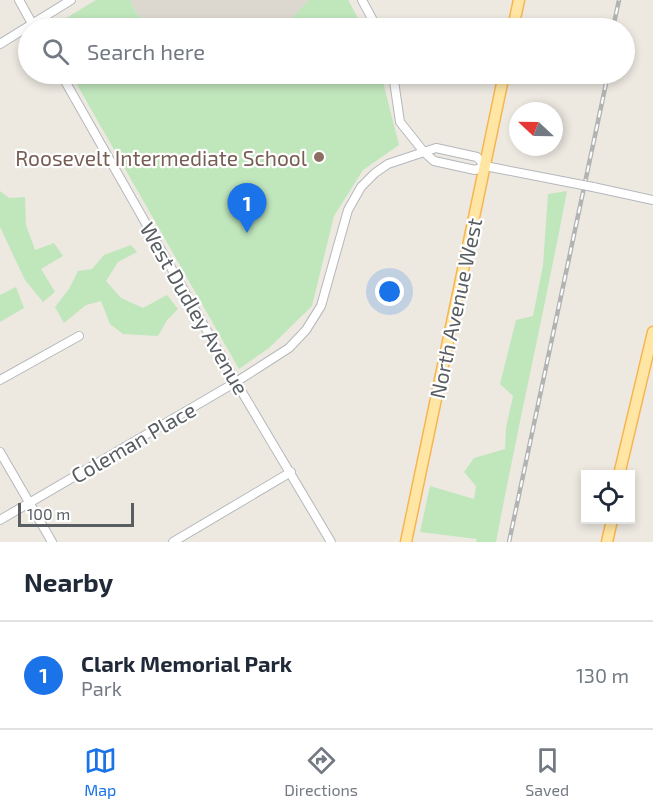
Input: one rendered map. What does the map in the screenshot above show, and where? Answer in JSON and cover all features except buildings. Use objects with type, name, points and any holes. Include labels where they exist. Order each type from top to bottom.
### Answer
[{"type":"main road","points":[[515,18],[519,0]]},
{"type":"main road","name":"North Avenue West","points":[[406,542],[502,84]]},
{"type":"main road","points":[[620,470],[653,332]]},
{"type":"main road","points":[[607,542],[611,524]]},
{"type":"street","points":[[19,0],[29,18]]},
{"type":"street","points":[[45,18],[71,0]]},
{"type":"street","points":[[362,0],[372,18]]},
{"type":"street","points":[[0,44],[18,34]]},
{"type":"street","name":"West Dudley Avenue","points":[[67,84],[236,382],[331,542]]},
{"type":"street","points":[[394,84],[400,122],[434,161],[475,170],[485,166],[653,200]]},
{"type":"street","name":"Coleman Place","points":[[0,520],[236,382],[289,348],[306,330],[321,306],[348,210],[361,187],[375,173],[388,164],[436,148],[477,157],[485,166]]},
{"type":"street","points":[[0,381],[79,336]]},
{"type":"street","points":[[0,452],[52,542]]},
{"type":"street","points":[[173,542],[291,472]]},
{"type":"shaded area","points":[[130,0],[348,0],[358,18],[142,18],[137,14]]},
{"type":"green space","points":[[96,0],[130,0],[137,14],[142,18],[66,18]]},
{"type":"green space","points":[[309,0],[348,0],[358,18],[292,18]]},
{"type":"green space","points":[[77,84],[384,84],[399,145],[363,170],[334,216],[312,306],[269,348],[239,369]]},
{"type":"green space","points":[[0,191],[9,198],[25,197],[26,225],[35,250],[54,243],[63,256],[41,269],[55,292],[43,302],[25,280],[0,227]]},
{"type":"green space","points":[[567,191],[496,542],[476,542],[477,539],[420,532],[430,486],[474,499],[476,486],[464,472],[474,458],[505,449],[506,428],[513,396],[500,384],[516,320],[533,316],[543,265],[548,194]]},
{"type":"green space","points":[[131,245],[137,252],[118,262],[106,281],[121,298],[143,308],[167,295],[178,309],[167,320],[158,336],[123,334],[110,324],[101,301],[86,305],[64,323],[55,307],[69,289],[78,271],[92,269],[104,255]]},
{"type":"green space","points":[[16,287],[24,308],[0,322],[0,295]]},
{"type":"railway","points":[[615,18],[619,0]]},
{"type":"railway","points":[[509,542],[606,84]]},
{"type":"place","name":"Roosevelt Intermediate School","points":[[319,157]]},
{"type":"place","name":"Clark Memorial Park","points":[[247,233]]}]
